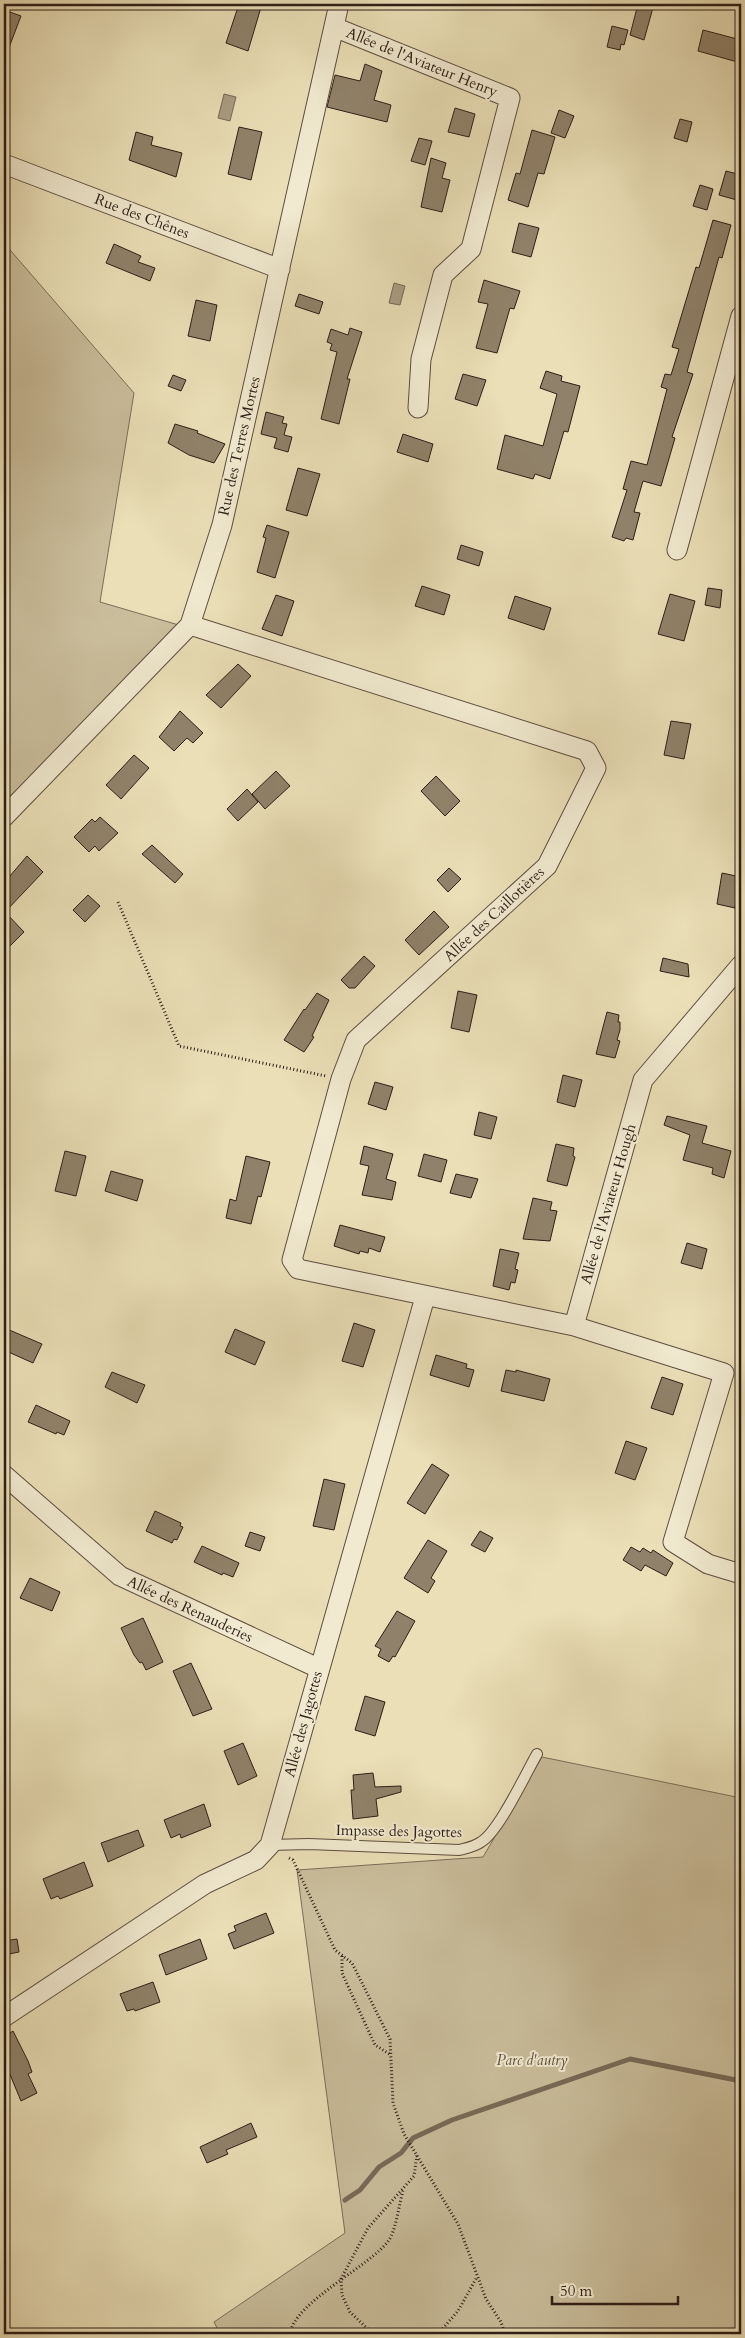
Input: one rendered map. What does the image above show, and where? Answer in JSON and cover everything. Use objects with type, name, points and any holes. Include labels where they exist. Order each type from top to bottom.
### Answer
[{"type":"street","name":"Rue des Terres Mortes","points":[[4,816],[190,625],[222,525],[339,4]]},
{"type":"street","name":"Allée de l'Aviateur Henry","points":[[334,26],[510,98],[471,249],[443,275],[421,359],[418,408]]},
{"type":"street","name":"Rue des Chênes","points":[[4,164],[280,269]]},
{"type":"street","points":[[677,550],[741,316]]},
{"type":"street","name":"Allée des Caillotières","points":[[190,625],[587,751],[596,768],[547,866],[356,1040],[341,1079],[292,1260],[298,1268],[425,1297]]},
{"type":"street","name":"Allée de l'Aviateur Hough","points":[[574,1326],[643,1080],[741,966]]},
{"type":"street","points":[[425,1297],[574,1326],[724,1374],[673,1542],[708,1564],[741,1574]]},
{"type":"street","name":"Allée des Jagottes","points":[[4,2017],[205,1884],[256,1860],[270,1845],[279,1819],[318,1668],[425,1297]]},
{"type":"street","name":"Allée des Renauderies","points":[[4,1475],[120,1576],[318,1668]]},
{"type":"lane","name":"Impasse des Jagottes","points":[[270,1845],[309,1844],[459,1850],[471,1847],[483,1842],[494,1829],[537,1754]]},
{"type":"path","points":[[118,902],[179,1046],[341,1079]]},
{"type":"path","points":[[270,1845],[293,1860],[334,1950],[352,1963],[370,1997],[390,2039],[392,2103],[404,2134],[458,2224],[486,2299],[501,2322],[505,2334]]},
{"type":"path","points":[[342,1956],[342,1972],[375,2045],[391,2055]]},
{"type":"path","points":[[374,2334],[350,2312],[342,2295],[341,2279],[368,2228],[414,2176],[417,2155]]},
{"type":"path","points":[[290,2334],[291,2325],[341,2279],[390,2239],[404,2188]]},
{"type":"path","points":[[438,2334],[458,2311],[478,2277]]},
{"type":"green space","points":[[4,243],[134,393],[100,602],[189,628],[4,815]]},
{"type":"green space","name":"Parc d'autry","points":[[542,1757],[741,1798],[741,2334],[220,2334],[214,2322],[345,2233],[297,1870],[483,1857]]},
{"type":"shaded area","points":[[224,94],[236,97],[230,121],[218,118]]},
{"type":"shaded area","points":[[394,283],[405,286],[400,305],[389,303]]},
{"type":"building","points":[[239,4],[262,4],[248,51],[226,43]]},
{"type":"building","points":[[638,4],[654,4],[644,40],[630,35]]},
{"type":"building","points":[[4,10],[21,16],[5,58],[4,57]]},
{"type":"building","points":[[612,26],[628,30],[624,45],[621,44],[620,50],[607,47]]},
{"type":"building","points":[[703,30],[741,40],[741,63],[698,51]]},
{"type":"building","points":[[365,64],[382,71],[374,100],[391,105],[387,122],[327,107],[335,75],[360,81]]},
{"type":"building","points":[[455,108],[475,114],[469,137],[448,132]]},
{"type":"building","points":[[559,110],[574,116],[565,138],[551,133]]},
{"type":"building","points":[[680,119],[692,122],[687,142],[674,138]]},
{"type":"building","points":[[239,127],[262,132],[251,180],[228,174]]},
{"type":"building","points":[[532,130],[555,137],[544,174],[538,173],[528,207],[508,200],[516,173],[520,174]]},
{"type":"building","points":[[136,132],[153,137],[151,145],[182,153],[176,177],[129,160]]},
{"type":"building","points":[[419,138],[432,141],[425,165],[411,161]]},
{"type":"building","points":[[431,158],[446,163],[442,178],[450,180],[442,212],[421,207]]},
{"type":"building","points":[[726,171],[741,175],[737,200],[719,195]]},
{"type":"building","points":[[700,185],[713,189],[707,210],[693,206]]},
{"type":"building","points":[[713,220],[731,225],[722,258],[719,257],[687,372],[693,374],[672,437],[675,438],[661,486],[643,481],[634,512],[640,513],[633,540],[626,538],[624,541],[612,537],[627,490],[623,489],[631,461],[647,465],[667,389],[661,387],[665,374],[671,375],[679,349],[672,347],[696,267],[699,268]]},
{"type":"building","points":[[519,223],[539,228],[531,257],[512,252]]},
{"type":"building","points":[[114,244],[141,256],[138,262],[155,268],[150,281],[106,263]]},
{"type":"building","points":[[484,280],[520,291],[514,309],[510,308],[497,353],[476,348],[488,304],[478,302]]},
{"type":"building","points":[[299,294],[323,302],[319,314],[295,306]]},
{"type":"building","points":[[196,300],[217,305],[210,341],[188,336]]},
{"type":"building","points":[[350,328],[362,332],[347,379],[350,379],[339,424],[321,419],[337,352],[330,350],[332,344],[327,342],[331,329],[348,335]]},
{"type":"building","points":[[546,371],[562,376],[561,381],[580,386],[568,432],[564,431],[550,479],[535,474],[533,479],[497,469],[505,435],[543,446],[557,394],[540,388]]},
{"type":"building","points":[[463,374],[486,380],[477,406],[455,399]]},
{"type":"building","points":[[173,375],[186,380],[181,391],[168,386]]},
{"type":"building","points":[[266,412],[284,417],[282,423],[287,424],[284,435],[292,437],[288,452],[274,448],[277,438],[261,434]]},
{"type":"building","points":[[175,424],[198,431],[197,433],[225,444],[214,463],[189,455],[168,443]]},
{"type":"building","points":[[403,434],[433,444],[428,462],[397,452]]},
{"type":"building","points":[[298,468],[320,474],[307,516],[286,510]]},
{"type":"building","points":[[267,525],[289,532],[275,578],[257,572],[266,538],[263,537]]},
{"type":"building","points":[[461,545],[483,552],[479,566],[457,559]]},
{"type":"building","points":[[422,586],[450,595],[444,615],[415,606]]},
{"type":"building","points":[[708,588],[722,590],[720,608],[705,605]]},
{"type":"building","points":[[670,594],[695,601],[684,641],[658,634]]},
{"type":"building","points":[[276,595],[294,601],[282,636],[262,629]]},
{"type":"building","points":[[515,596],[551,608],[544,630],[508,618]]},
{"type":"building","points":[[238,664],[251,676],[221,708],[206,695]]},
{"type":"building","points":[[180,711],[203,733],[193,743],[187,738],[174,751],[159,737]]},
{"type":"building","points":[[671,721],[691,724],[684,759],[664,755]]},
{"type":"building","points":[[134,755],[149,768],[121,799],[106,785]]},
{"type":"building","points":[[276,771],[290,786],[265,809],[252,794]]},
{"type":"building","points":[[436,776],[460,801],[445,816],[421,791]]},
{"type":"building","points":[[247,789],[258,802],[238,821],[227,809]]},
{"type":"building","points":[[100,817],[118,833],[99,851],[95,846],[89,852],[74,837],[92,819],[95,822]]},
{"type":"building","points":[[152,845],[183,874],[175,883],[142,854]]},
{"type":"building","points":[[27,856],[43,872],[5,912],[24,932],[4,952],[4,883]]},
{"type":"building","points":[[449,868],[461,879],[448,892],[437,880]]},
{"type":"building","points":[[722,873],[741,877],[738,901],[736,900],[735,908],[717,904]]},
{"type":"building","points":[[88,895],[100,906],[85,922],[73,910]]},
{"type":"building","points":[[434,911],[449,927],[419,955],[405,940]]},
{"type":"building","points":[[364,956],[375,966],[355,988],[349,988],[341,980]]},
{"type":"building","points":[[663,958],[688,964],[689,977],[660,971]]},
{"type":"building","points":[[458,991],[477,995],[469,1032],[451,1028]]},
{"type":"building","points":[[317,993],[329,1000],[312,1036],[314,1037],[304,1052],[284,1040]]},
{"type":"building","points":[[607,1012],[619,1015],[620,1030],[617,1040],[620,1041],[615,1058],[596,1054]]},
{"type":"building","points":[[563,1075],[582,1080],[575,1107],[557,1102]]},
{"type":"building","points":[[375,1082],[393,1087],[386,1110],[368,1104]]},
{"type":"building","points":[[479,1112],[497,1117],[491,1139],[474,1135]]},
{"type":"building","points":[[667,1116],[707,1126],[702,1143],[731,1151],[724,1178],[712,1174],[713,1168],[683,1160],[690,1135],[664,1125]]},
{"type":"building","points":[[556,1144],[574,1148],[573,1156],[575,1157],[567,1186],[547,1181]]},
{"type":"building","points":[[364,1146],[393,1154],[386,1179],[396,1182],[392,1200],[362,1195],[369,1166],[360,1164]]},
{"type":"building","points":[[65,1151],[86,1156],[76,1196],[55,1191]]},
{"type":"building","points":[[424,1154],[447,1160],[441,1182],[418,1176]]},
{"type":"building","points":[[246,1156],[270,1162],[261,1197],[258,1196],[251,1224],[226,1218],[230,1199],[236,1201]]},
{"type":"building","points":[[111,1171],[143,1180],[137,1201],[105,1191]]},
{"type":"building","points":[[456,1174],[478,1179],[471,1198],[450,1193]]},
{"type":"building","points":[[533,1198],[552,1202],[550,1210],[557,1211],[550,1241],[523,1239]]},
{"type":"building","points":[[340,1225],[385,1237],[380,1252],[369,1248],[368,1253],[360,1251],[359,1254],[334,1246]]},
{"type":"building","points":[[687,1243],[707,1249],[702,1269],[681,1263]]},
{"type":"building","points":[[500,1249],[519,1253],[515,1269],[518,1270],[515,1283],[511,1282],[509,1290],[493,1286]]},
{"type":"building","points":[[354,1323],[375,1330],[363,1367],[342,1361]]},
{"type":"building","points":[[7,1329],[42,1344],[33,1363],[4,1350],[4,1336]]},
{"type":"building","points":[[235,1329],[265,1342],[255,1365],[225,1352]]},
{"type":"building","points":[[436,1355],[467,1364],[466,1368],[474,1370],[469,1387],[430,1375]]},
{"type":"building","points":[[506,1370],[516,1372],[516,1370],[550,1379],[544,1401],[501,1391]]},
{"type":"building","points":[[112,1372],[145,1385],[137,1403],[105,1387]]},
{"type":"building","points":[[662,1377],[683,1384],[673,1415],[651,1408]]},
{"type":"building","points":[[36,1405],[70,1421],[64,1435],[57,1432],[56,1434],[28,1422]]},
{"type":"building","points":[[626,1441],[647,1448],[635,1480],[615,1473]]},
{"type":"building","points":[[432,1464],[449,1475],[425,1514],[407,1503]]},
{"type":"building","points":[[324,1479],[345,1484],[334,1530],[313,1526]]},
{"type":"building","points":[[155,1511],[181,1523],[180,1526],[183,1527],[177,1540],[174,1539],[172,1543],[146,1531]]},
{"type":"building","points":[[480,1531],[493,1538],[485,1552],[471,1545]]},
{"type":"building","points":[[250,1532],[265,1537],[260,1551],[245,1546]]},
{"type":"building","points":[[428,1540],[447,1551],[431,1578],[435,1581],[428,1593],[404,1578]]},
{"type":"building","points":[[202,1546],[239,1563],[233,1577],[223,1573],[222,1575],[194,1562]]},
{"type":"building","points":[[631,1547],[640,1552],[643,1548],[651,1553],[653,1550],[673,1563],[666,1576],[645,1565],[641,1571],[623,1560]]},
{"type":"building","points":[[30,1578],[60,1592],[52,1611],[20,1598]]},
{"type":"building","points":[[397,1611],[415,1621],[395,1657],[393,1656],[389,1662],[378,1656],[381,1649],[375,1646]]},
{"type":"building","points":[[143,1618],[163,1662],[146,1670],[142,1662],[140,1663],[134,1655],[121,1628]]},
{"type":"building","points":[[191,1663],[212,1709],[193,1716],[173,1671]]},
{"type":"building","points":[[365,1696],[385,1702],[375,1736],[355,1730]]},
{"type":"building","points":[[243,1743],[257,1776],[238,1785],[224,1751]]},
{"type":"building","points":[[373,1773],[375,1787],[401,1786],[401,1792],[376,1799],[378,1816],[353,1819],[351,1790],[354,1790],[353,1775]]},
{"type":"building","points":[[204,1804],[211,1826],[181,1838],[180,1834],[171,1838],[164,1820]]},
{"type":"building","points":[[138,1830],[144,1846],[108,1862],[101,1843]]},
{"type":"building","points":[[84,1862],[93,1886],[60,1899],[58,1896],[51,1899],[43,1879]]},
{"type":"building","points":[[266,1913],[274,1933],[234,1949],[228,1934],[236,1931],[234,1926]]},
{"type":"building","points":[[17,1939],[19,1952],[4,1955],[4,1941]]},
{"type":"building","points":[[200,1939],[207,1959],[166,1975],[159,1955]]},
{"type":"building","points":[[153,1982],[160,2002],[135,2011],[134,2009],[127,2011],[120,1994]]},
{"type":"building","points":[[13,2031],[28,2061],[32,2072],[28,2074],[37,2093],[21,2101],[4,2060],[4,2037]]},
{"type":"building","points":[[251,2123],[257,2137],[226,2150],[228,2154],[207,2163],[200,2147]]},
{"type":"waterway","points":[[345,2200],[360,2190],[379,2167],[401,2153],[413,2138],[452,2120],[630,2059],[741,2081]]}]
